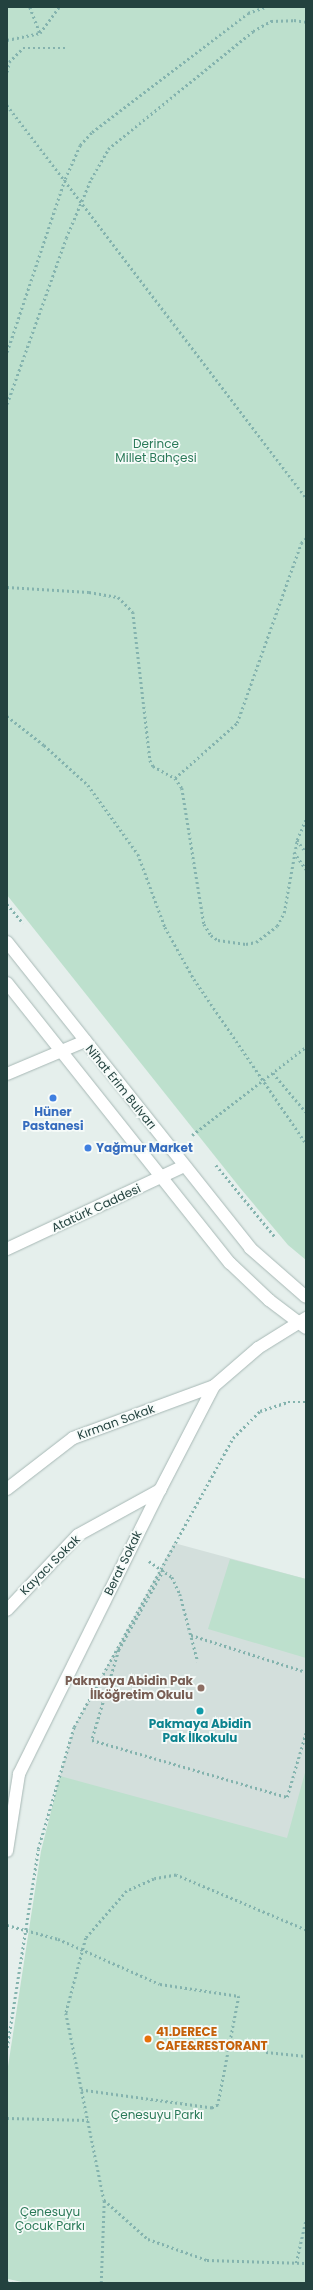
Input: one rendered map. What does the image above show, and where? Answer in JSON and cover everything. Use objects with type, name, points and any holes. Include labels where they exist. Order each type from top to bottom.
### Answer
[{"type":"street","name":"Nihat Erim Bulvarı","points":[[7,942],[250,1248],[306,1297]]},
{"type":"street","name":"Nihat Erim Bulvarı","points":[[7,983],[230,1263],[303,1323]]},
{"type":"street","points":[[7,1074],[85,1041]]},
{"type":"street","name":"Atatürk Caddesi","points":[[7,1249],[184,1166]]},
{"type":"street","name":"Berat Sokak","points":[[7,1851],[19,1774],[129,1551],[214,1386],[258,1348],[303,1323]]},
{"type":"street","name":"Kırman Sokak","points":[[7,1489],[73,1438],[214,1386]]},
{"type":"street","name":"Kayacı Sokak","points":[[7,1610],[78,1536],[160,1490]]},
{"type":"street","points":[[7,1788],[19,1774]]},
{"type":"path","points":[[30,7],[40,33]]},
{"type":"path","points":[[7,40],[40,33],[59,7]]},
{"type":"path","points":[[7,352],[65,179],[80,145],[92,132],[248,13],[265,7]]},
{"type":"path","points":[[7,404],[66,238],[91,179],[108,150],[253,31],[271,21],[294,20],[306,22]]},
{"type":"path","points":[[7,72],[8,62],[23,48],[66,48]]},
{"type":"path","points":[[7,105],[82,201],[306,498]]},
{"type":"path","points":[[175,778],[237,724],[301,543],[306,538]]},
{"type":"path","points":[[7,588],[89,592],[118,597],[134,612],[150,760],[153,766],[175,778],[182,788],[204,924],[211,935],[218,940],[246,944],[256,942],[277,926],[284,913],[294,852],[297,840],[306,819]]},
{"type":"path","points":[[7,716],[44,744],[88,785],[138,854],[166,927],[194,979],[306,1143]]},
{"type":"path","points":[[297,840],[306,852]]},
{"type":"path","points":[[294,852],[306,869]]},
{"type":"path","points":[[7,904],[26,928]]},
{"type":"path","points":[[192,1135],[306,1047]]},
{"type":"path","points":[[272,1073],[306,1112]]},
{"type":"path","points":[[187,1129],[197,1141]]},
{"type":"path","points":[[211,1159],[279,1242]]},
{"type":"path","points":[[7,2048],[38,1849],[74,1727],[233,1438],[260,1411],[288,1402],[306,1402]]},
{"type":"path","points":[[129,1551],[161,1567],[172,1577],[180,1594],[198,1662]]},
{"type":"path","points":[[164,1570],[119,1650],[92,1740],[287,1797],[306,1732]]},
{"type":"path","points":[[191,1635],[306,1672]]},
{"type":"path","points":[[101,2283],[104,2200],[66,2013],[86,1938],[127,1891],[154,1879],[176,1875],[306,1930]]},
{"type":"path","points":[[7,1926],[26,1929],[58,1939],[82,1951],[160,1984],[239,1996],[218,2105],[212,2108],[81,2090]]},
{"type":"path","points":[[266,2052],[306,2056]]},
{"type":"path","points":[[7,2118],[88,2120]]},
{"type":"path","points":[[104,2200],[148,2239],[207,2260],[306,2263]]},
{"type":"path","points":[[296,2263],[306,2218]]},
{"type":"path","points":[[7,2282],[13,2283]]},
{"type":"shaded area","name":"Pakmaya Abidin Pak İlköğretim Okulu","points":[[174,1543],[306,1579],[306,1862],[56,1789],[74,1727]]},
{"type":"green space","name":"Derince Millet Bahçesi","points":[[7,7],[306,7],[306,1260],[288,1245],[241,1189],[7,895]]},
{"type":"green space","points":[[230,1559],[306,1579],[306,1658],[208,1629]]},
{"type":"green space","name":"Çenesuyu Parkı","points":[[306,1769],[306,2283],[27,2283],[8,2279],[7,2073],[41,1851],[60,1776],[287,1838]]},
{"type":"place","name":"Hüner Pastanesi","points":[[53,1098]]},
{"type":"place","name":"Yağmur Market","points":[[88,1148]]},
{"type":"place","name":"Pakmaya Abidin Pak İlköğretim Okulu","points":[[201,1688]]},
{"type":"place","name":"Pakmaya Abidin Pak İlkokulu","points":[[200,1711]]},
{"type":"place","name":"41.DERECE CAFE&RESTORANT","points":[[148,2039]]},
{"type":"park label","name":"Çenesuyu Çocuk Parkı","points":[[50,2219]]}]
